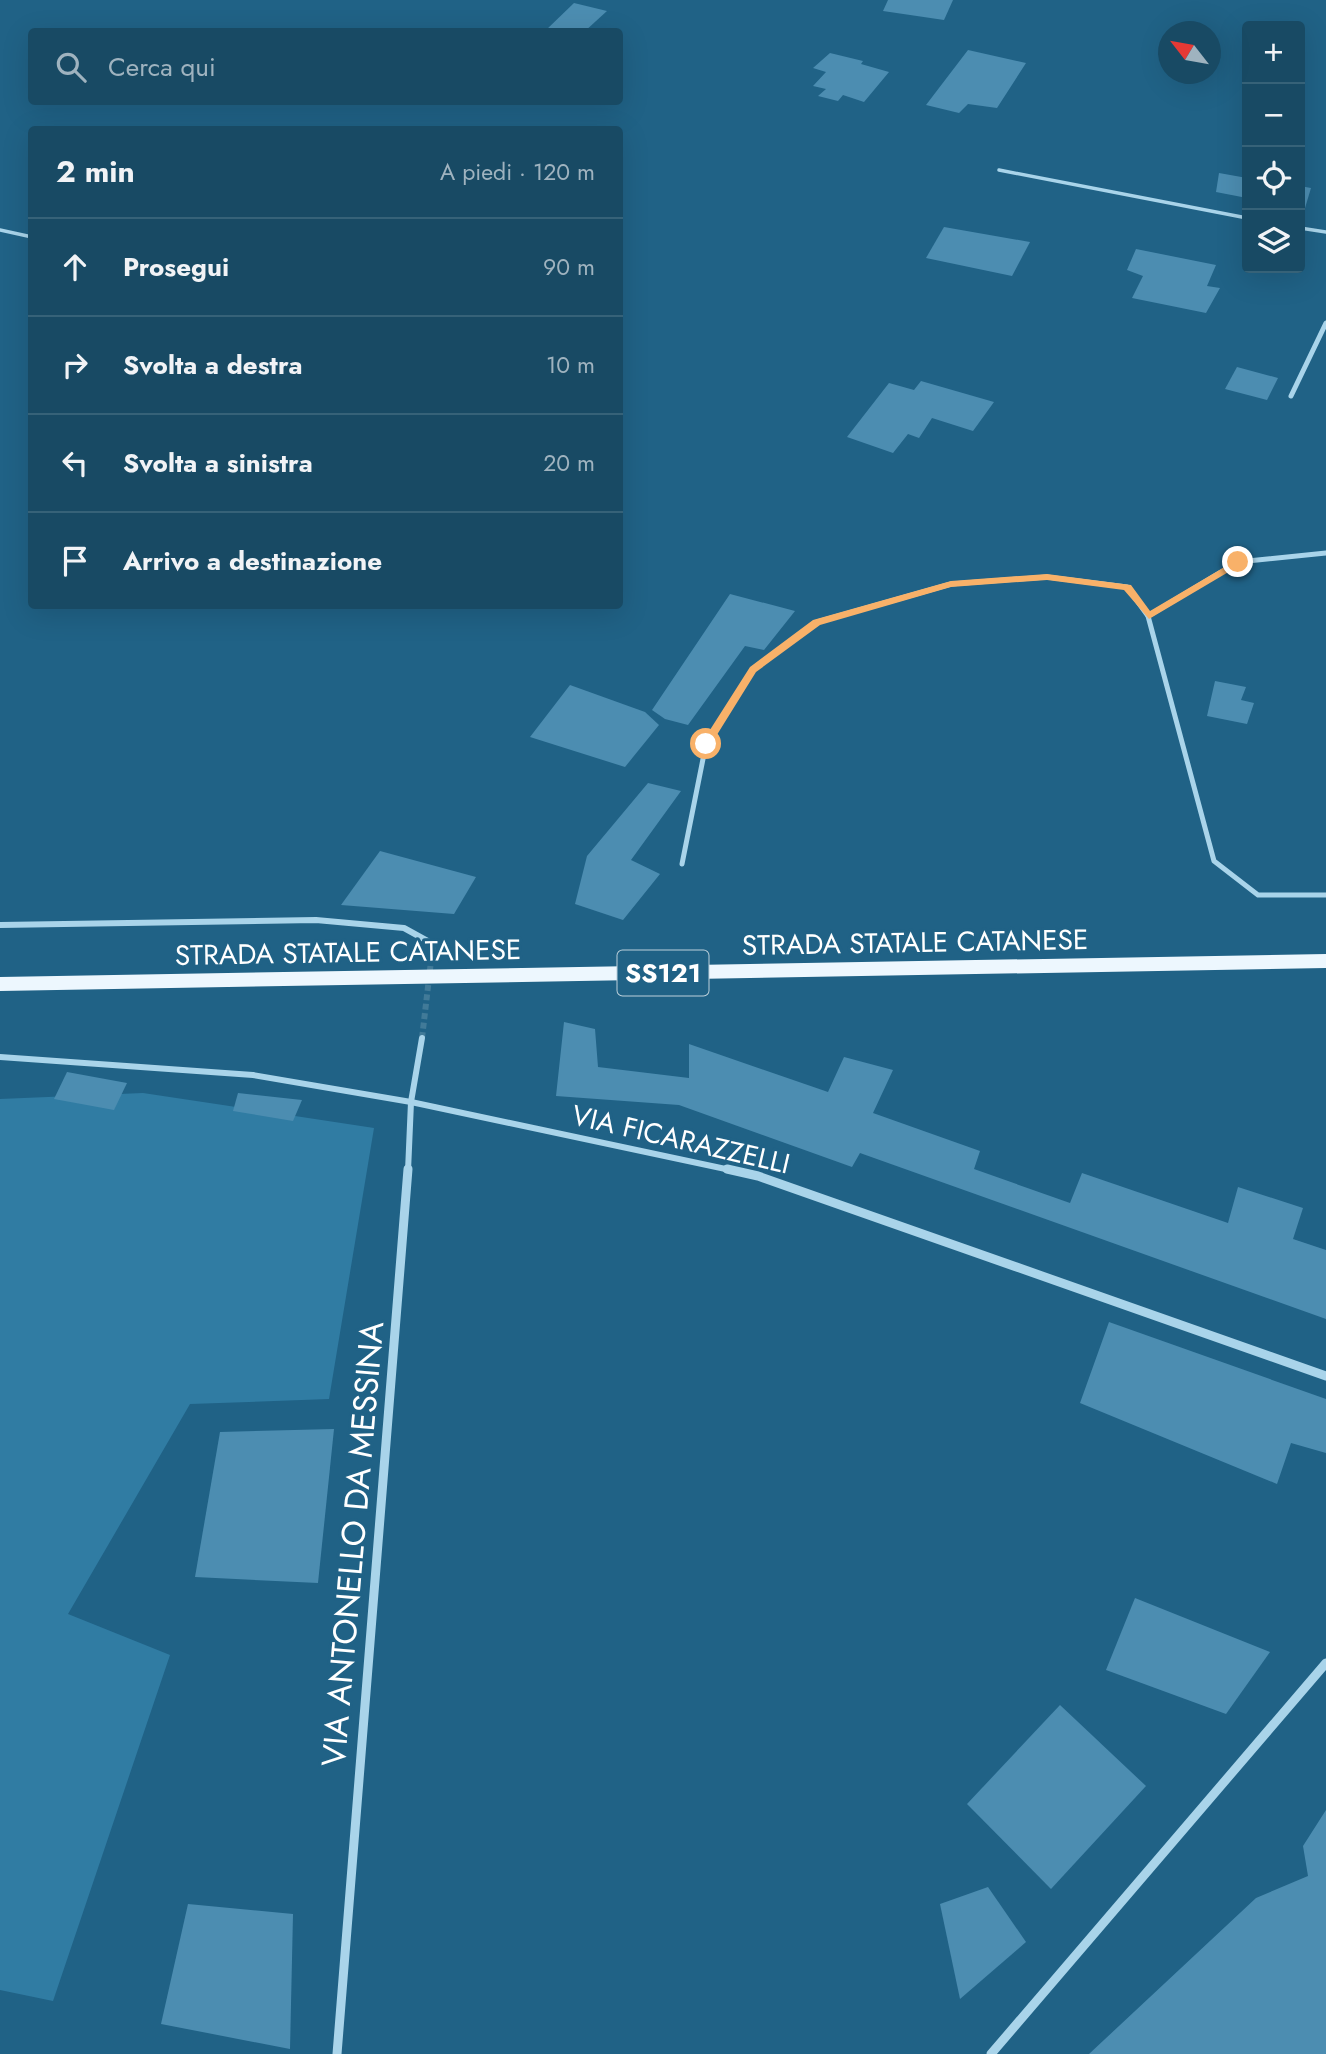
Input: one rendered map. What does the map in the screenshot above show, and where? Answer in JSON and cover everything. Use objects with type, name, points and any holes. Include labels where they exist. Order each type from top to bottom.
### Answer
[{"type":"main road","name":"STRADA STATALE CATANESE","points":[[0,984],[1326,961]]},
{"type":"street","points":[[1291,396],[1326,323]]},
{"type":"street","points":[[0,925],[316,920],[404,928],[433,944]]},
{"type":"street","name":"VIA ANTONELLO DA MESSINA","points":[[337,2054],[405,1221],[411,1102],[422,1038]]},
{"type":"street","name":"VIA FICARAZZELLI","points":[[0,1057],[253,1075],[411,1102],[758,1176],[1326,1376]]},
{"type":"street","points":[[991,2054],[1326,1663]]},
{"type":"lane","points":[[999,170],[1242,217]]},
{"type":"lane","points":[[1305,229],[1326,232]]},
{"type":"lane","points":[[0,230],[28,236]]},
{"type":"lane","points":[[1149,616],[1238,562],[1326,553]]},
{"type":"lane","points":[[682,864],[706,744],[753,669],[817,622],[951,584],[1047,577],[1127,587],[1149,616],[1214,862],[1258,895],[1326,895]]},
{"type":"shaded area","points":[[143,1093],[374,1128],[329,1399],[190,1404],[68,1614],[170,1655],[53,2001],[0,1990],[0,1099]]},
{"type":"building","points":[[888,0],[953,0],[944,20],[883,11]]},
{"type":"building","points":[[574,3],[607,11],[588,28],[548,28]]},
{"type":"building","points":[[968,50],[1026,63],[997,108],[968,104],[959,113],[926,105]]},
{"type":"building","points":[[830,53],[863,61],[861,64],[889,72],[864,102],[843,95],[838,101],[818,96],[826,89],[813,86],[826,72],[813,68]]},
{"type":"building","points":[[1219,173],[1242,177],[1242,197],[1216,192]]},
{"type":"building","points":[[1305,187],[1311,188],[1305,208]]},
{"type":"building","points":[[944,227],[1030,242],[1012,276],[926,258]]},
{"type":"building","points":[[1136,249],[1216,265],[1207,286],[1220,288],[1206,313],[1132,298],[1143,276],[1127,270]]},
{"type":"building","points":[[1237,367],[1278,378],[1267,400],[1225,389]]},
{"type":"building","points":[[921,381],[994,402],[973,431],[932,418],[919,438],[908,434],[893,453],[847,437],[889,383],[914,390]]},
{"type":"building","points":[[730,594],[795,611],[764,650],[745,646],[688,725],[665,719],[652,710]]},
{"type":"building","points":[[1215,681],[1246,687],[1241,700],[1254,703],[1247,724],[1207,716]]},
{"type":"building","points":[[570,685],[645,712],[659,725],[625,767],[530,737]]},
{"type":"building","points":[[648,783],[681,791],[631,860],[660,874],[623,920],[575,904],[587,856]]},
{"type":"building","points":[[380,851],[476,877],[454,914],[341,905]]},
{"type":"building","points":[[564,1022],[595,1029],[598,1067],[689,1078],[689,1044],[828,1092],[844,1057],[893,1070],[873,1113],[980,1151],[974,1169],[1070,1203],[1082,1173],[1228,1223],[1238,1187],[1303,1208],[1293,1239],[1326,1250],[1326,1319],[860,1153],[852,1167],[679,1105],[556,1096]]},
{"type":"building","points":[[67,1072],[127,1083],[114,1110],[54,1099]]},
{"type":"building","points":[[238,1093],[302,1100],[293,1121],[233,1111]]},
{"type":"building","points":[[1109,1322],[1326,1399],[1326,1453],[1291,1443],[1277,1484],[1080,1403]]},
{"type":"building","points":[[334,1429],[318,1583],[195,1577],[220,1432]]},
{"type":"building","points":[[1135,1598],[1270,1652],[1226,1714],[1106,1670]]},
{"type":"building","points":[[1060,1705],[1146,1786],[1051,1889],[967,1804]]},
{"type":"building","points":[[1326,1810],[1326,2054],[1089,2054],[1256,1898],[1308,1876],[1303,1846]]},
{"type":"building","points":[[988,1887],[1026,1942],[960,1999],[940,1904]]},
{"type":"building","points":[[188,1904],[293,1914],[290,2049],[161,2024]]},
{"type":"tunnel","points":[[422,1038],[433,944]]},
{"type":"route","points":[[706,744],[753,669],[817,622],[951,584],[1047,577],[1127,587],[1149,616],[1238,562]]}]
